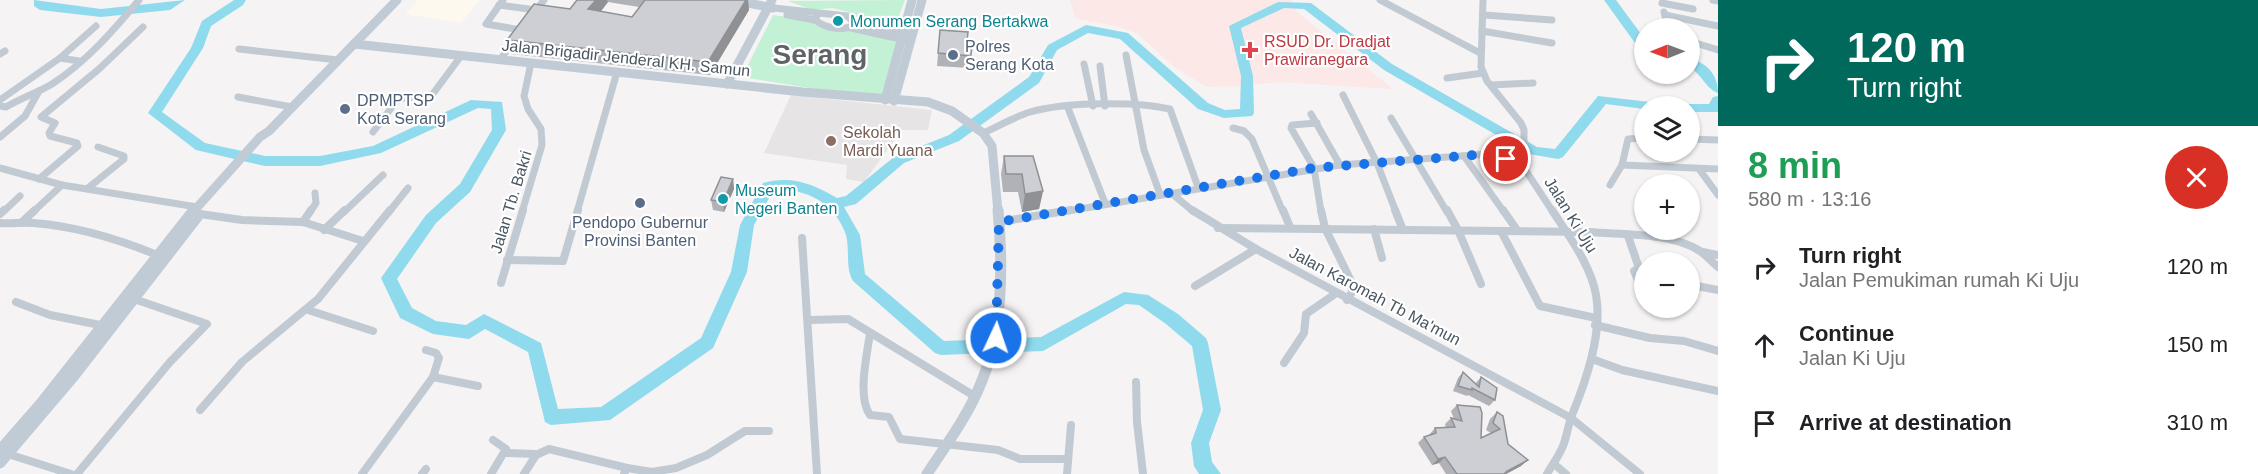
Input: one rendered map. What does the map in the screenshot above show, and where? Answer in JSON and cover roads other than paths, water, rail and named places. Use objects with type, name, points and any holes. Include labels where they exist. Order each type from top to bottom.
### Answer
[{"type":"main road","points":[[3,456],[107,326],[157,255],[199,211],[258,142],[396,0]]},
{"type":"main road","points":[[727,84],[770,8],[733,0]]},
{"type":"main road","points":[[912,0],[906,37],[890,100],[928,102],[952,111],[980,131],[994,152],[999,222],[996,338],[976,397],[927,474]]},
{"type":"main road","points":[[906,37],[922,0]]},
{"type":"main road","name":"Jalan Brigadir Jenderal KH. Samun","points":[[354,44],[890,100]]},
{"type":"main road","points":[[107,326],[134,299],[199,211]]},
{"type":"street","points":[[0,106],[6,106],[40,91],[113,33],[139,0]]},
{"type":"street","points":[[530,18],[544,0]]},
{"type":"street","points":[[1380,0],[1415,16],[1448,40],[1480,53]]},
{"type":"street","points":[[1483,0],[1484,15],[1480,53],[1483,73],[1518,118],[1524,130],[1524,168]]},
{"type":"street","points":[[1713,0],[1718,1]]},
{"type":"street","points":[[1666,18],[1661,1],[1694,9]]},
{"type":"street","points":[[500,60],[522,28],[486,24],[489,17],[501,3],[536,10]]},
{"type":"street","points":[[770,8],[816,17],[827,12],[847,16],[854,26]]},
{"type":"street","points":[[1484,15],[1552,20]]},
{"type":"street","points":[[1665,15],[1718,26]]},
{"type":"street","points":[[816,17],[820,25],[843,29],[854,26],[906,37]]},
{"type":"street","points":[[0,100],[33,79],[96,26]]},
{"type":"street","points":[[41,117],[99,69],[143,27]]},
{"type":"street","points":[[1482,31],[1551,43]]},
{"type":"street","points":[[1700,44],[1718,50]]},
{"type":"street","points":[[239,49],[338,60]]},
{"type":"street","points":[[1126,55],[1144,150],[1160,194]]},
{"type":"street","points":[[373,132],[398,99],[432,95],[461,56]]},
{"type":"street","points":[[60,58],[79,61]]},
{"type":"street","name":"Jalan Tb. Bakri","points":[[501,283],[543,134],[542,126],[525,104],[523,94],[531,63]]},
{"type":"street","points":[[1084,64],[1093,106]]},
{"type":"street","points":[[1100,66],[1105,106]]},
{"type":"street","points":[[507,260],[563,261],[617,72]]},
{"type":"street","points":[[1447,78],[1483,73]]},
{"type":"street","points":[[1491,85],[1533,83]]},
{"type":"street","points":[[0,137],[25,116],[40,91]]},
{"type":"street","points":[[1343,95],[1377,163],[1403,230]]},
{"type":"street","points":[[238,97],[292,107]]},
{"type":"street","points":[[980,131],[1033,111],[1134,105],[1170,109],[1198,187]]},
{"type":"street","points":[[1068,108],[1105,203]]},
{"type":"street","points":[[1311,114],[1340,165]]},
{"type":"street","points":[[25,116],[41,117],[55,123],[49,133],[50,136],[77,143],[78,147],[39,179]]},
{"type":"street","points":[[1391,118],[1458,230],[1480,284]]},
{"type":"street","points":[[1317,123],[1292,125],[1291,127],[1314,168],[1318,198],[1326,228],[1351,281],[1352,292],[1347,300]]},
{"type":"street","points":[[1233,128],[1244,131],[1252,139],[1290,227]]},
{"type":"street","points":[[1610,185],[1622,165],[1628,140],[1634,139]]},
{"type":"street","points":[[1700,139],[1718,140]]},
{"type":"street","points":[[88,188],[124,159],[124,156],[98,147]]},
{"type":"street","points":[[1464,156],[1517,230]]},
{"type":"street","name":"Jalan Ki Uju","points":[[999,222],[1340,165],[1464,156],[1497,156],[1524,168],[1566,231],[1593,282],[1596,294],[1592,359],[1584,391],[1571,418],[1563,447],[1547,474]]},
{"type":"street","points":[[1622,165],[1718,169]]},
{"type":"street","points":[[0,168],[62,185],[88,188],[242,220],[303,222],[363,241]]},
{"type":"street","points":[[1699,169],[1718,195]]},
{"type":"street","points":[[324,230],[383,175]]},
{"type":"street","points":[[22,222],[62,185]]},
{"type":"street","points":[[200,410],[242,362],[308,310],[408,189]]},
{"type":"street","points":[[303,222],[316,203],[315,192]]},
{"type":"street","name":"Jalan Karomah Tb Ma'mun","points":[[1170,192],[1217,228],[1335,294],[1571,418],[1640,474]]},
{"type":"street","points":[[0,214],[20,196]]},
{"type":"street","points":[[0,223],[45,224],[101,235],[127,242],[157,255]]},
{"type":"street","points":[[1217,228],[1566,231],[1628,236],[1680,244],[1701,252],[1718,255]]},
{"type":"street","points":[[1374,229],[1382,258]]},
{"type":"street","points":[[1501,231],[1540,306],[1650,338],[1684,341],[1718,351]]},
{"type":"street","points":[[1628,236],[1635,252]]},
{"type":"street","points":[[802,238],[817,474]]},
{"type":"street","points":[[1195,286],[1256,249]]},
{"type":"street","points":[[1701,252],[1718,267]]},
{"type":"street","points":[[1700,287],[1718,290]]},
{"type":"street","points":[[1284,363],[1304,333],[1306,314],[1335,294]]},
{"type":"street","points":[[77,474],[170,362],[207,324],[134,299]]},
{"type":"street","points":[[16,302],[50,315],[107,326]]},
{"type":"street","points":[[308,310],[373,331]]},
{"type":"street","points":[[808,320],[848,319],[976,397]]},
{"type":"street","points":[[870,333],[865,362],[866,413],[889,417],[900,438],[998,450],[1020,459],[1068,459]]},
{"type":"street","points":[[362,474],[433,377],[439,358],[436,353],[426,350]]},
{"type":"street","points":[[1592,359],[1622,370],[1718,391]]},
{"type":"street","points":[[433,377],[478,386]]},
{"type":"street","points":[[1136,382],[1137,422],[1143,474]]},
{"type":"street","points":[[1067,474],[1071,425]]},
{"type":"street","points":[[524,474],[535,454],[540,450],[560,450],[625,471],[652,472],[676,468],[707,455],[745,431],[769,431]]},
{"type":"street","points":[[491,474],[506,449],[493,440]]},
{"type":"street","points":[[505,453],[535,454]]},
{"type":"street","points":[[3,456],[71,474]]},
{"type":"street","points":[[1554,464],[1566,474]]},
{"type":"waterway","points":[[40,0],[40,6],[101,13],[170,6],[179,0]]},
{"type":"waterway","points":[[240,0],[239,3],[206,24],[197,48],[155,113],[201,147],[265,161],[320,161],[376,150],[476,103],[497,105],[499,130],[465,188],[431,219],[389,278],[406,313],[433,327],[469,332],[484,321],[535,348],[551,417],[604,415],[707,343],[739,272],[747,225],[768,187],[796,185],[818,193],[835,204]]},
{"type":"waterway","points":[[1610,0],[1634,33]]},
{"type":"waterway","points":[[835,204],[851,200],[899,160],[954,138],[1034,80],[1052,48],[1086,29],[1124,36],[1203,106],[1224,114],[1247,113],[1247,76],[1235,26],[1282,4],[1307,6],[1388,67],[1534,151],[1558,154],[1603,99],[1634,104]]},
{"type":"waterway","points":[[1700,67],[1718,89]]},
{"type":"waterway","points":[[1700,108],[1713,109],[1718,100]]},
{"type":"waterway","points":[[835,204],[853,235],[858,277],[941,348],[1043,344],[1124,298],[1142,299],[1172,319],[1200,343],[1212,410],[1200,443],[1203,466],[1212,474]]},
{"type":"place","name":"Monumen Serang Bertakwa","points":[[838,21]]},
{"type":"place","name":"RSUD Dr. Dradjat Prawiranegara","points":[[1250,50]]},
{"type":"place","name":"Polres Serang Kota","points":[[953,55]]},
{"type":"place","name":"DPMPTSP Kota Serang","points":[[345,109]]},
{"type":"place","name":"Sekolah Mardi Yuana","points":[[831,141]]},
{"type":"place","name":"Museum Negeri Banten","points":[[723,199]]},
{"type":"place","name":"Pendopo Gubernur Provinsi Banten","points":[[640,203]]},
{"type":"district","name":"Serang","points":[[820,54]]}]
